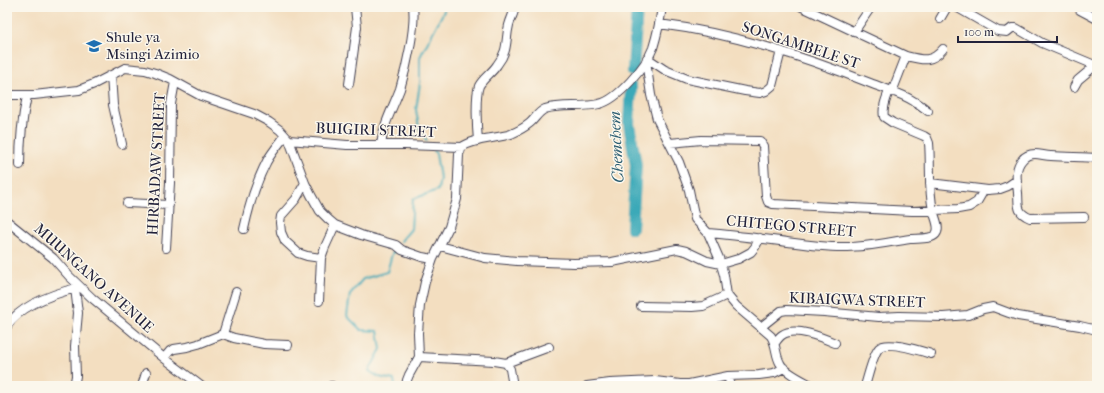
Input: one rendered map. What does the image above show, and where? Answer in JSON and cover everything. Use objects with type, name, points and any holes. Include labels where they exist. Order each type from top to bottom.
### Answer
[{"type":"street","points":[[349,84],[357,27],[355,7]]},
{"type":"street","points":[[381,145],[385,125],[400,89],[412,31],[414,16],[413,7]]},
{"type":"street","points":[[478,142],[478,88],[484,78],[497,66],[505,52],[509,24],[515,7]]},
{"type":"street","points":[[406,386],[409,375],[419,357],[418,333],[420,305],[425,282],[432,259],[449,227],[457,199],[459,154],[462,147],[471,143],[510,134],[522,129],[530,123],[539,112],[544,110],[556,107],[591,106],[606,102],[619,93],[634,77],[653,47],[662,7]]},
{"type":"street","points":[[802,7],[906,56],[924,60],[929,59],[939,54],[943,48]]},
{"type":"street","points":[[854,32],[871,7]]},
{"type":"street","points":[[940,19],[947,7]]},
{"type":"street","points":[[956,7],[998,31],[1006,32],[1012,28],[1016,28],[1042,43],[1096,65],[1078,80],[1074,87]]},
{"type":"street","points":[[1080,10],[1097,19]]},
{"type":"street","name":"SONGAMBELE ST","points":[[659,24],[705,31],[782,51],[910,99],[928,111]]},
{"type":"street","points":[[646,60],[687,80],[745,92],[760,93],[766,92],[772,85],[782,51]]},
{"type":"street","points":[[890,91],[906,56]]},
{"type":"street","points":[[646,60],[653,103],[662,129],[679,162],[689,190],[695,219],[708,233],[721,264],[728,295],[736,306],[771,336],[775,343],[780,363],[784,368],[813,386]]},
{"type":"street","points":[[7,95],[27,96],[79,90],[90,86],[124,68],[149,71],[163,76],[201,96],[254,114],[280,130],[287,138],[305,183],[320,211],[335,225],[361,235],[392,243],[402,250],[432,259]]},
{"type":"street","points":[[111,75],[114,105],[122,144]]},
{"type":"street","name":"HIRBADAW STREET","points":[[166,248],[170,183],[171,104],[175,82]]},
{"type":"street","name":"CHITEGO STREET","points":[[708,233],[809,245],[846,247],[930,238],[936,234],[938,231],[933,210],[930,183],[929,142],[924,136],[893,123],[884,117],[884,105],[890,91]]},
{"type":"street","points":[[20,165],[20,136],[27,96]]},
{"type":"street","points":[[244,229],[248,211],[262,173],[268,161],[287,138]]},
{"type":"street","name":"BUIGIRI STREET","points":[[287,138],[347,144],[406,144],[462,147]]},
{"type":"street","points":[[670,143],[701,140],[760,142],[763,146],[766,196],[770,204],[922,211],[958,209],[969,207],[977,202],[984,190]]},
{"type":"street","points":[[1084,217],[1030,218],[1023,215],[1019,210],[1017,173],[1022,159],[1028,155],[1035,154],[1097,158]]},
{"type":"street","points":[[930,183],[984,190],[1000,189],[1017,180]]},
{"type":"street","points":[[305,183],[296,200],[281,216],[280,230],[285,241],[298,253],[306,256],[321,258]]},
{"type":"street","points":[[127,203],[169,205]]},
{"type":"street","name":"MUUNGANO AVENUE","points":[[7,221],[53,258],[78,287],[200,386]]},
{"type":"street","points":[[318,301],[321,258],[335,225]]},
{"type":"street","points":[[440,246],[485,258],[517,261],[574,263],[612,262],[677,249],[686,251],[707,261],[721,264],[738,259],[751,252],[760,238]]},
{"type":"street","points":[[7,326],[14,317],[29,306],[51,296],[78,287],[78,313],[75,346],[76,376],[74,386]]},
{"type":"street","points":[[223,334],[236,292]]},
{"type":"street","points":[[641,306],[703,306],[728,295]]},
{"type":"street","name":"KIBAIGWA STREET","points":[[762,327],[781,311],[787,310],[879,317],[943,317],[968,315],[993,307],[1018,316],[1097,330]]},
{"type":"street","points":[[775,343],[779,337],[784,334],[796,332],[819,336],[835,343]]},
{"type":"street","points":[[164,358],[174,349],[198,344],[223,334],[234,338],[264,344],[288,345]]},
{"type":"street","points":[[864,386],[880,346],[886,345],[914,349],[931,354]]},
{"type":"street","points":[[419,357],[506,363],[549,347]]},
{"type":"street","points":[[506,363],[510,369],[513,386]]},
{"type":"street","points":[[587,386],[610,383],[655,381],[689,384],[728,376],[774,373],[784,368]]},
{"type":"street","points":[[142,386],[146,373]]},
{"type":"street","points":[[728,376],[731,386]]},
{"type":"waterway","points":[[427,141],[419,128],[416,110],[420,83],[420,57],[444,11],[444,7]]},
{"type":"waterway","points":[[633,71],[637,7]]},
{"type":"waterway","name":"Chemchem","points":[[631,87],[629,124],[636,165],[632,228]]},
{"type":"waterway","points":[[401,241],[411,229],[413,199],[438,190],[440,178],[436,154],[434,151]]},
{"type":"waterway","points":[[395,251],[392,254],[387,272],[363,279],[350,294],[347,316],[361,330],[378,331],[381,349],[369,371],[379,377],[394,380],[395,385]]},
{"type":"place","name":"Shule ya Msingi Azimio","points":[[94,46]]}]
